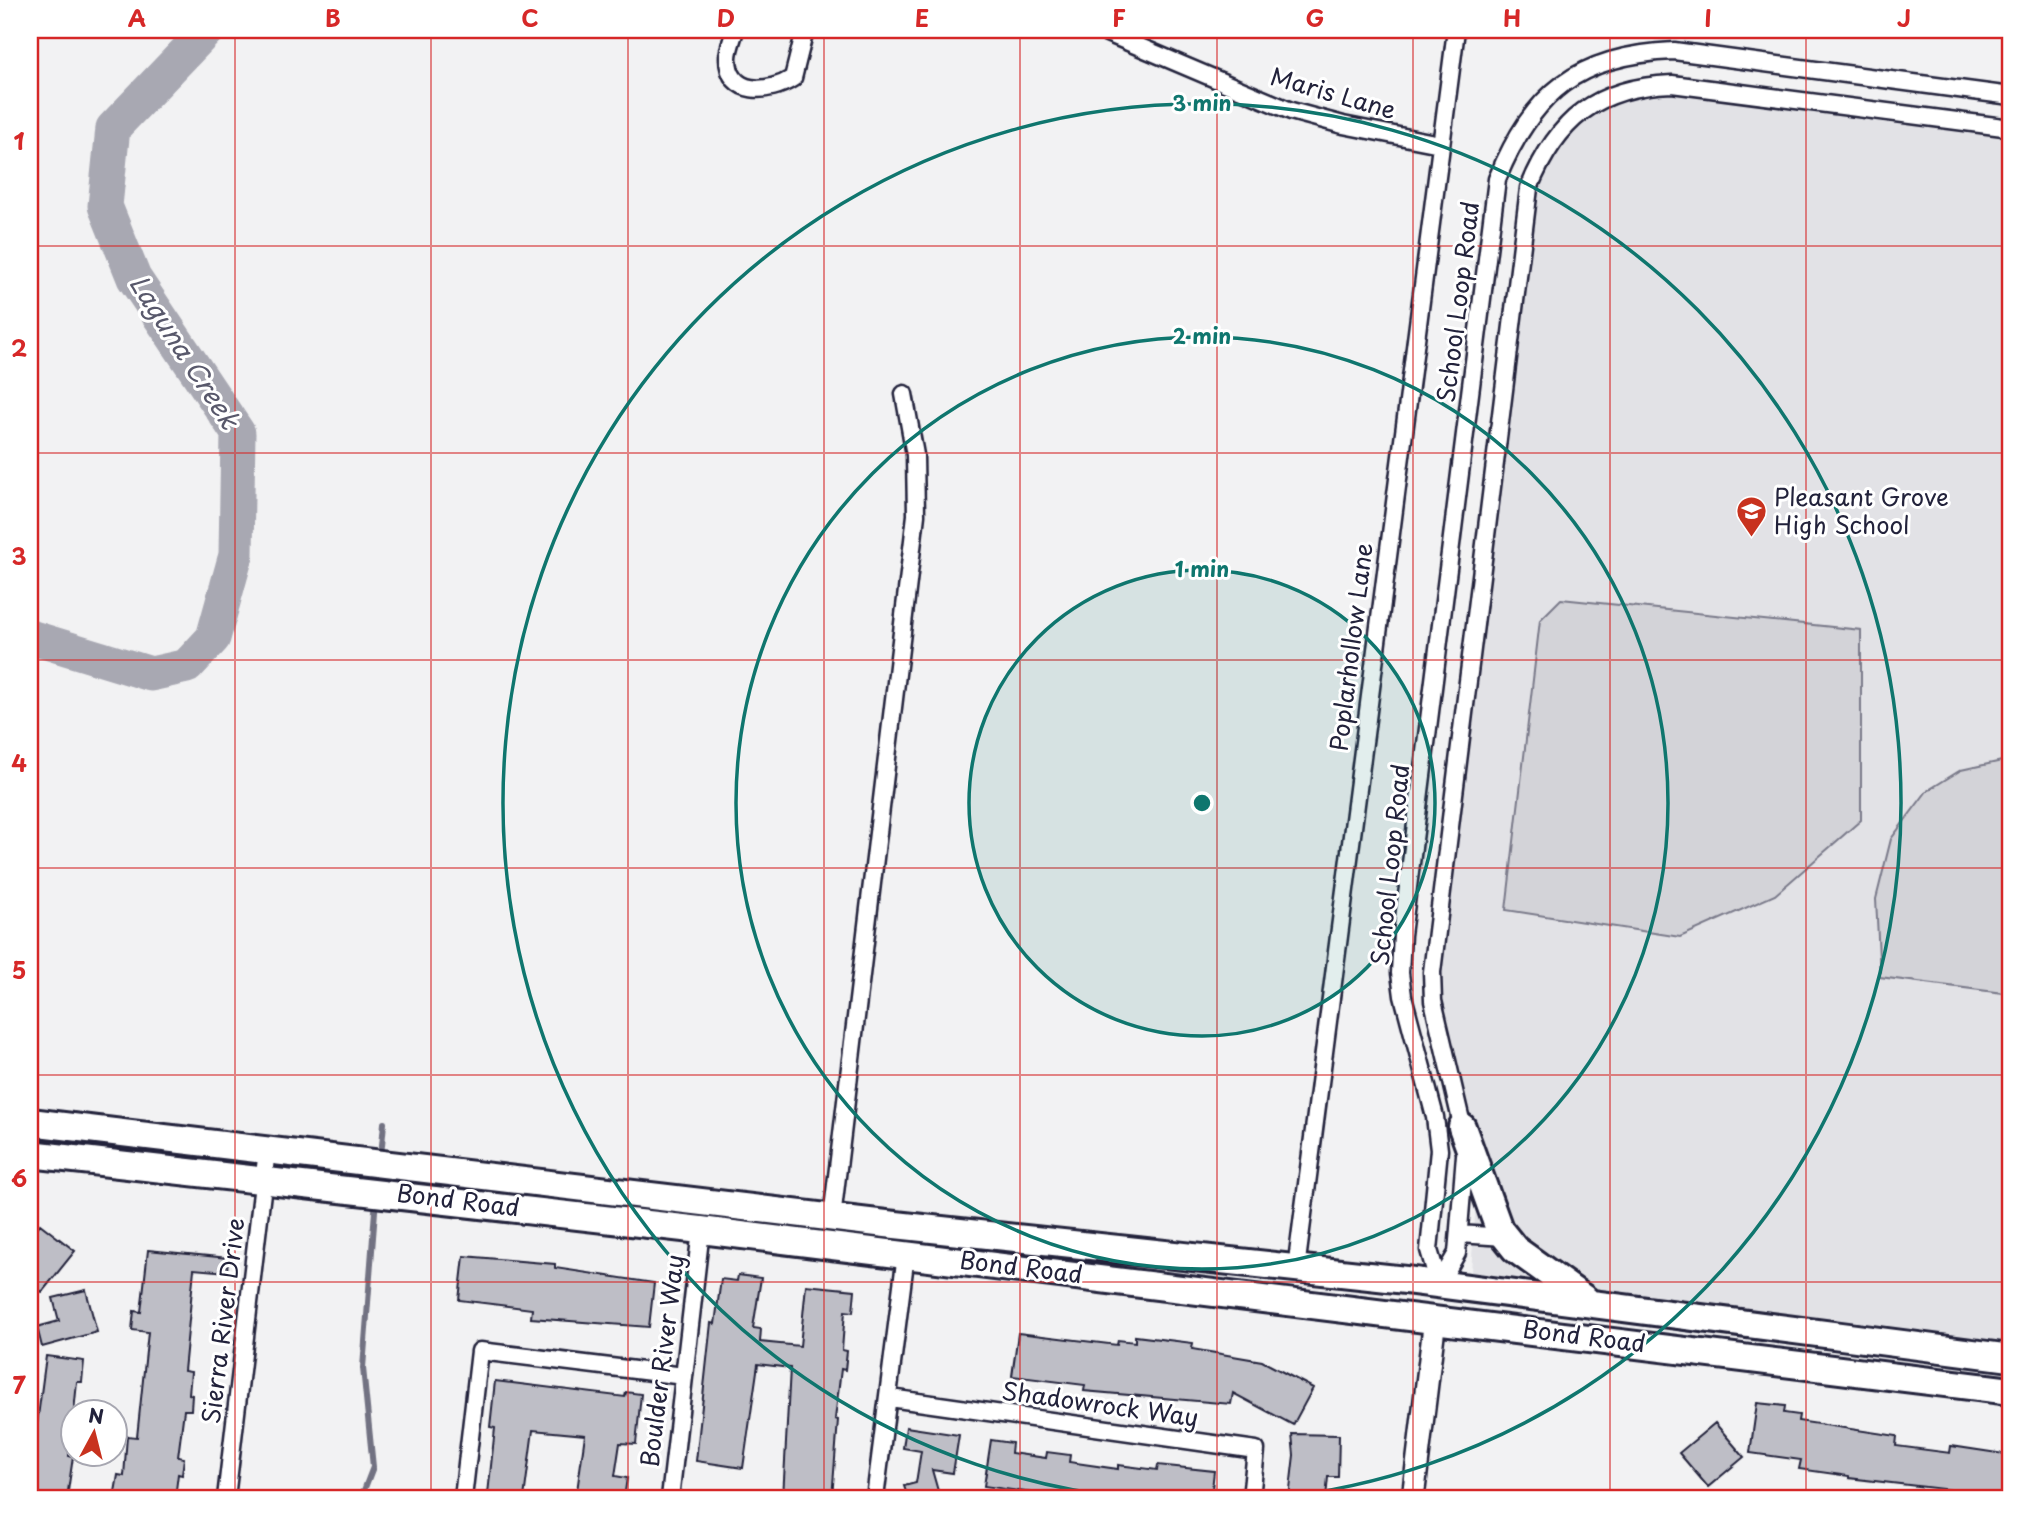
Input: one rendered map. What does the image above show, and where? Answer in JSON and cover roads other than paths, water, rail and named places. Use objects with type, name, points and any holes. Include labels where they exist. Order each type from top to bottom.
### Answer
[{"type":"main road","name":"Bond Road","points":[[30,1122],[832,1218],[1439,1284],[2011,1358]]},
{"type":"main road","points":[[1462,1127],[1499,1230],[1515,1249],[1594,1305]]},
{"type":"main road","name":"Bond Road","points":[[30,1154],[906,1254],[2011,1391]]},
{"type":"main road","points":[[701,1230],[721,1218],[864,1233],[886,1224]]},
{"type":"street","points":[[735,30],[728,59],[736,79],[757,91],[777,88],[793,78],[805,30]]},
{"type":"street","name":"Maris Lane","points":[[1100,30],[1291,111],[1343,125],[1440,144]]},
{"type":"street","name":"Poplarhollow Lane","points":[[1296,1269],[1456,30]]},
{"type":"street","name":"School Loop Road","points":[[1439,1284],[1429,1250],[1439,1150],[1435,1117],[1403,996],[1400,973],[1402,935],[1497,179],[1513,139],[1543,100],[1583,70],[1633,53],[1674,51],[2011,96]]},
{"type":"street","points":[[1439,1284],[1457,1253],[1465,1180],[1462,1127],[1433,1002],[1432,972],[1525,213],[1529,188],[1542,156],[1566,124],[1599,99],[1639,85],[1672,84],[2011,128]]},
{"type":"street","points":[[832,1218],[916,515],[915,455],[904,394]]},
{"type":"street","name":"Sierra River Drive","points":[[226,1498],[267,1150]]},
{"type":"street","name":"Boulder River Way","points":[[670,1498],[701,1230]]},
{"type":"street","points":[[1459,1234],[1505,1237]]},
{"type":"street","points":[[875,1498],[890,1398],[906,1254]]},
{"type":"street","points":[[1413,1498],[1435,1318]]},
{"type":"street","points":[[463,1498],[480,1351],[684,1376]]},
{"type":"street","name":"Shadowrock Way","points":[[890,1398],[1256,1450],[1251,1498]]},
{"type":"waterway","name":"Laguna Creek","points":[[30,637],[151,674],[187,666],[213,638],[236,555],[238,433],[134,278],[105,206],[113,128],[207,30]]},
{"type":"waterway","points":[[381,1156],[384,1123]]},
{"type":"waterway","points":[[361,1498],[373,1467],[363,1368],[376,1198]]},
{"type":"place","name":"Pleasant Grove High School","points":[[1751,539]]}]
